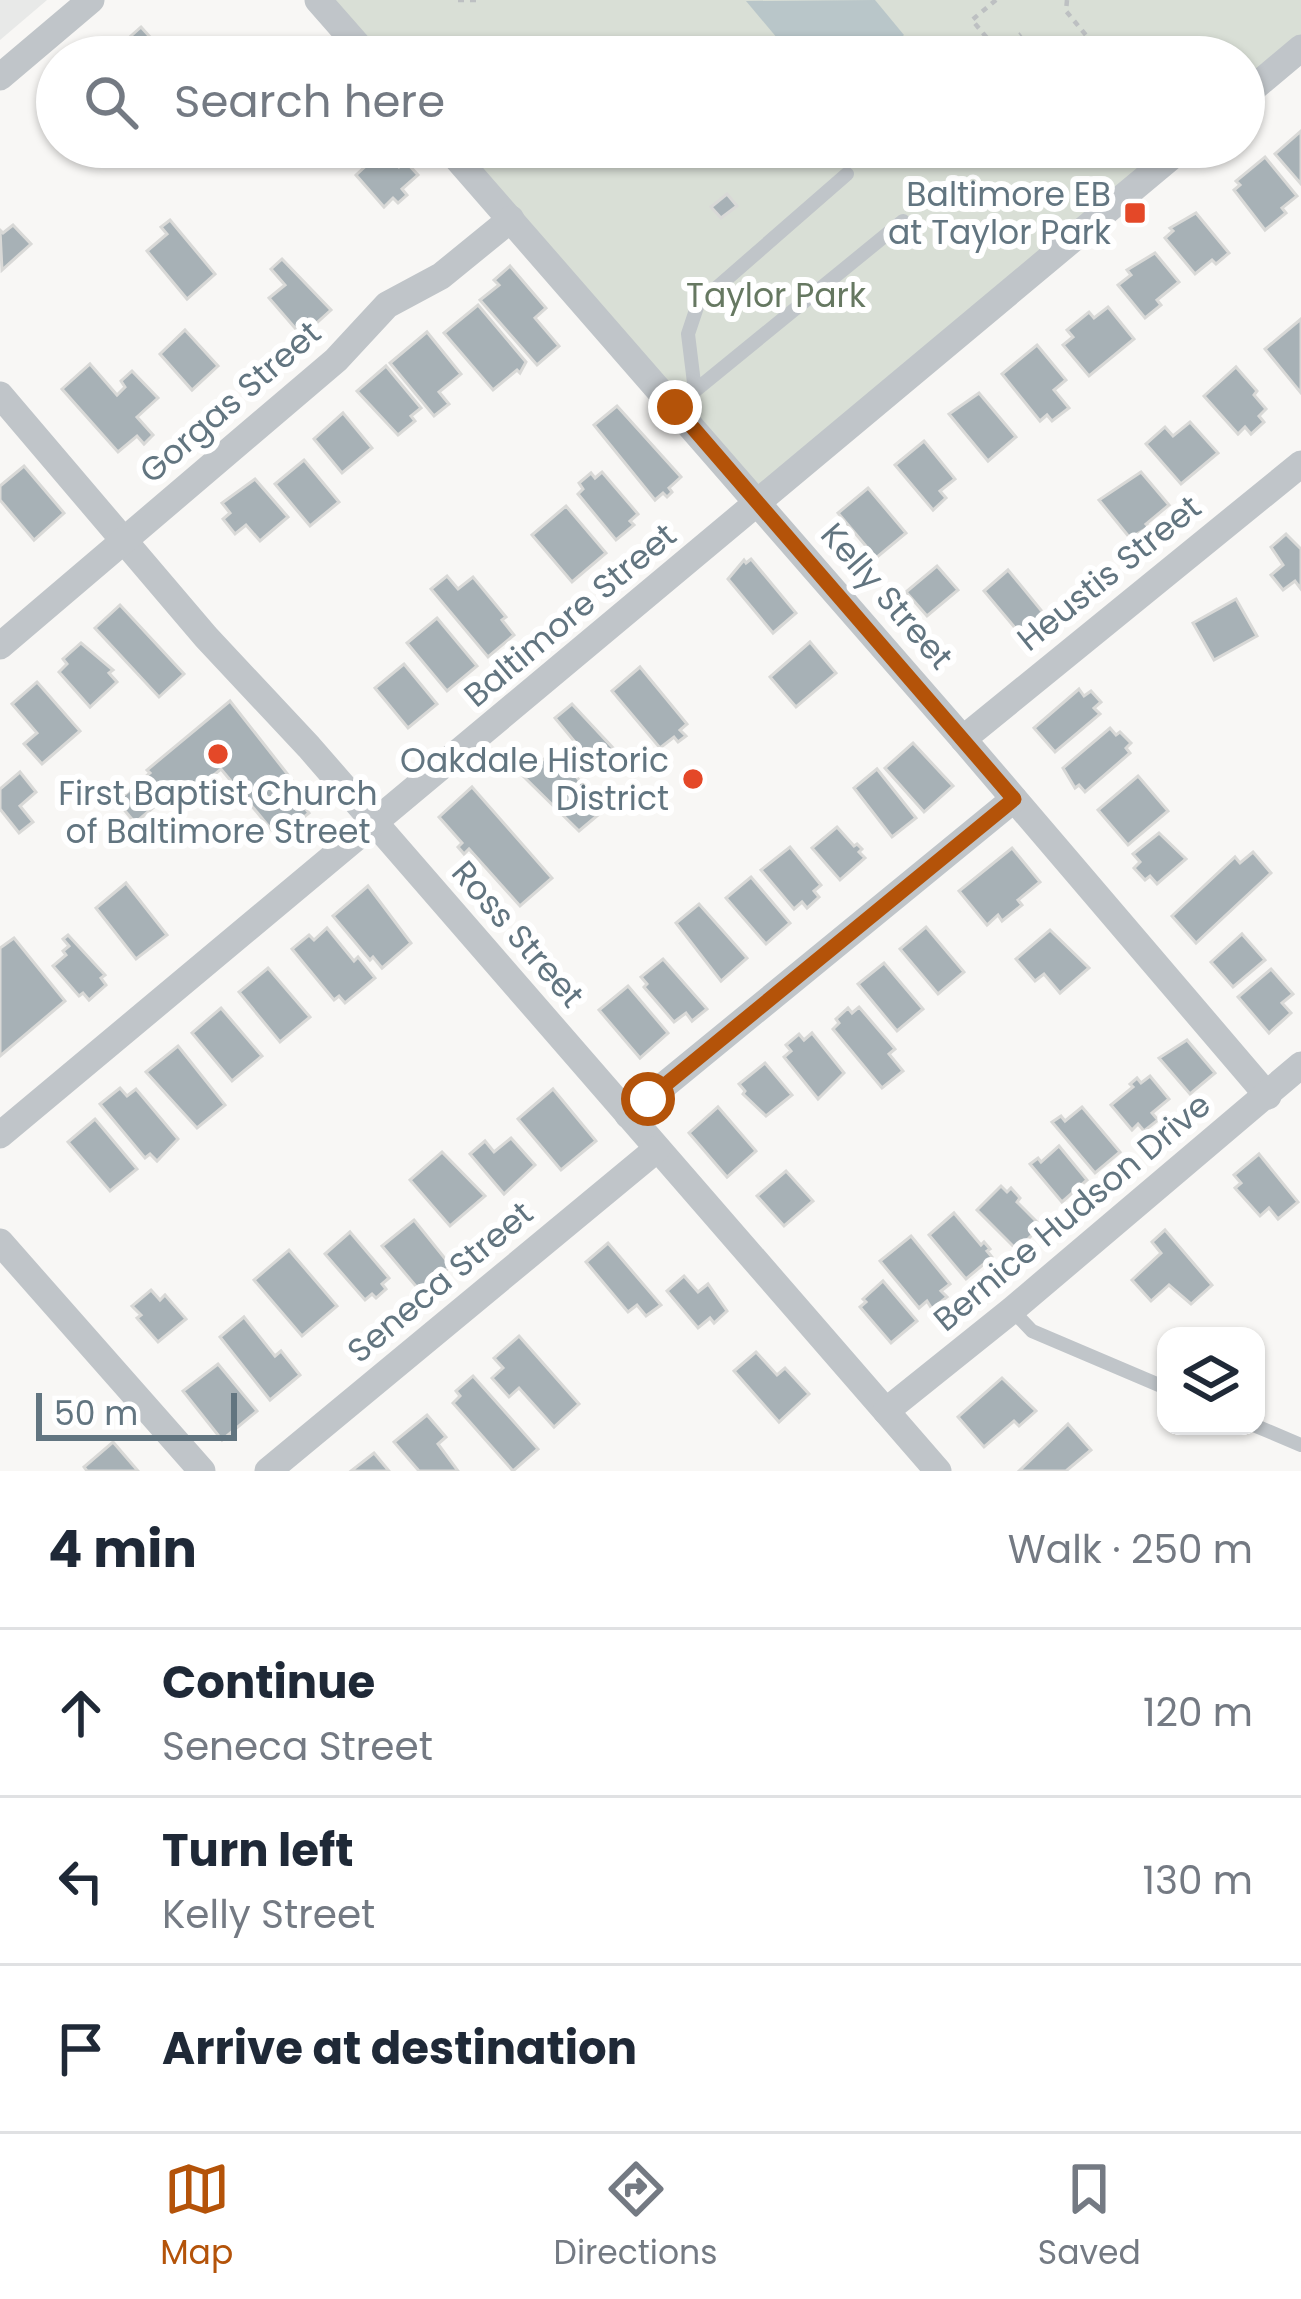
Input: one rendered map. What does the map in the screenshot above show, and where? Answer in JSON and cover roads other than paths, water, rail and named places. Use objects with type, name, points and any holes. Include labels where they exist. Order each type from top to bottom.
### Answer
[{"type":"street","points":[[48,36],[91,0]]},
{"type":"street","points":[[318,0],[350,36]]},
{"type":"street","points":[[0,76],[36,46]]},
{"type":"street","points":[[1265,78],[1301,48]]},
{"type":"street","name":"Kelly Street","points":[[465,168],[685,399],[759,504],[1268,1096]]},
{"type":"street","name":"Baltimore Street","points":[[0,1135],[1158,168]]},
{"type":"street","name":"Gorgas Street","points":[[0,646],[336,360],[387,305],[441,276],[511,220]]},
{"type":"street","name":"Ross Street","points":[[0,395],[938,1471]]},
{"type":"street","name":"Heustis Street","points":[[963,739],[1301,464]]},
{"type":"street","points":[[628,1115],[1014,799]]},
{"type":"street","name":"Bernice Hudson Drive","points":[[886,1412],[1301,1065]]},
{"type":"street","name":"Seneca Street","points":[[268,1471],[657,1149]]},
{"type":"street","points":[[0,1242],[202,1471]]},
{"type":"lane","points":[[685,399],[688,334],[698,304],[847,174]]},
{"type":"lane","points":[[685,399],[903,221]]},
{"type":"lane","points":[[1012,1310],[1032,1331],[1157,1384]]},
{"type":"lane","points":[[1265,1430],[1301,1444]]},
{"type":"place","name":"Baltimore EB at Taylor Park","points":[[1135,213]]},
{"type":"place","name":"First Baptist Church of Baltimore Street","points":[[218,754]]},
{"type":"place","name":"Oakdale Historic District","points":[[693,779]]},
{"type":"park label","name":"Taylor Park","points":[[776,295]]}]
